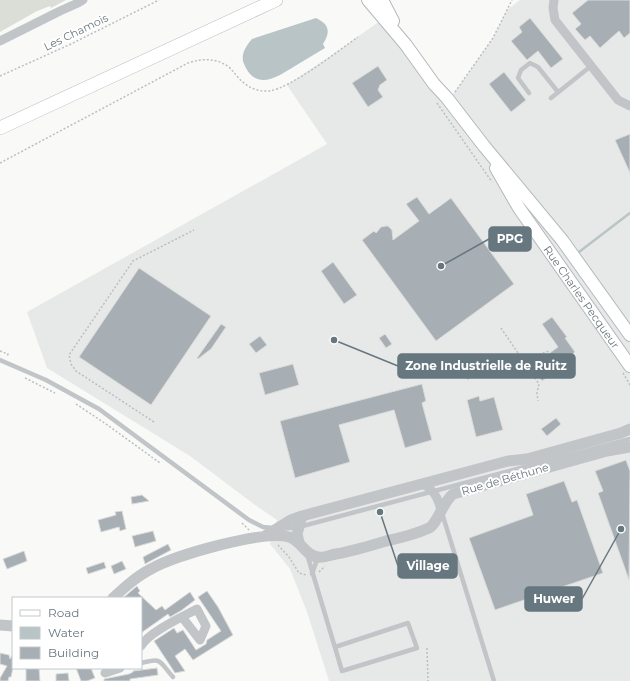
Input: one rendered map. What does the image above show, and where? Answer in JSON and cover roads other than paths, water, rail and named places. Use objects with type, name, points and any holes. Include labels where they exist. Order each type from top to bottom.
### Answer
[{"type":"main road","points":[[0,128],[276,0]]},
{"type":"main road","name":"Rue Charles Pecqueur","points":[[368,0],[484,146],[562,240],[630,336]]},
{"type":"main road","name":"Rue Charles Pecqueur","points":[[382,0],[406,46]]},
{"type":"main road","name":"Rue Charles Pecqueur","points":[[484,146],[519,208],[630,366]]},
{"type":"street","points":[[0,41],[83,0]]},
{"type":"street","points":[[554,0],[553,8],[555,20],[618,100],[630,106]]},
{"type":"street","name":"Rue de Béthune","points":[[264,537],[291,520],[302,516],[508,461],[527,459],[621,433],[630,429]]},
{"type":"street","name":"Rue de Béthune","points":[[439,527],[441,510],[448,498],[453,494],[607,451],[630,447]]},
{"type":"street","points":[[423,484],[434,491],[441,510]]},
{"type":"street","points":[[302,516],[297,534],[299,542],[312,556],[322,561],[344,552],[439,527]]},
{"type":"street","name":"Rue de Béthune","points":[[114,597],[132,581],[152,568],[185,554],[264,537],[289,537],[299,542]]},
{"type":"street","points":[[142,644],[145,639],[182,617]]},
{"type":"street","points":[[0,625],[12,626]]},
{"type":"street","points":[[104,674],[117,669]]},
{"type":"lane","points":[[529,93],[518,78],[522,70],[530,63],[538,67],[558,92]]},
{"type":"lane","points":[[551,98],[591,66]]},
{"type":"lane","points":[[0,360],[46,380],[99,409],[150,449],[249,520],[263,527],[276,529],[299,527],[630,439]]},
{"type":"lane","points":[[439,527],[494,681]]},
{"type":"lane","points":[[306,551],[342,671],[417,648],[408,624],[335,647]]},
{"type":"lane","points":[[312,574],[322,561]]},
{"type":"lane","points":[[142,663],[154,660],[159,661],[173,677]]},
{"type":"water","points":[[316,18],[324,23],[328,32],[326,40],[323,44],[325,48],[274,78],[261,80],[254,78],[249,73],[243,61],[243,54],[252,39]]},
{"type":"waterway","points":[[579,252],[630,213]]},
{"type":"place","name":"PPG","points":[[441,266]]},
{"type":"place","name":"Zone Industrielle de Ruitz","points":[[334,340]]},
{"type":"place","name":"Village","points":[[380,512]]},
{"type":"place","name":"Huwer","points":[[621,529]]}]
